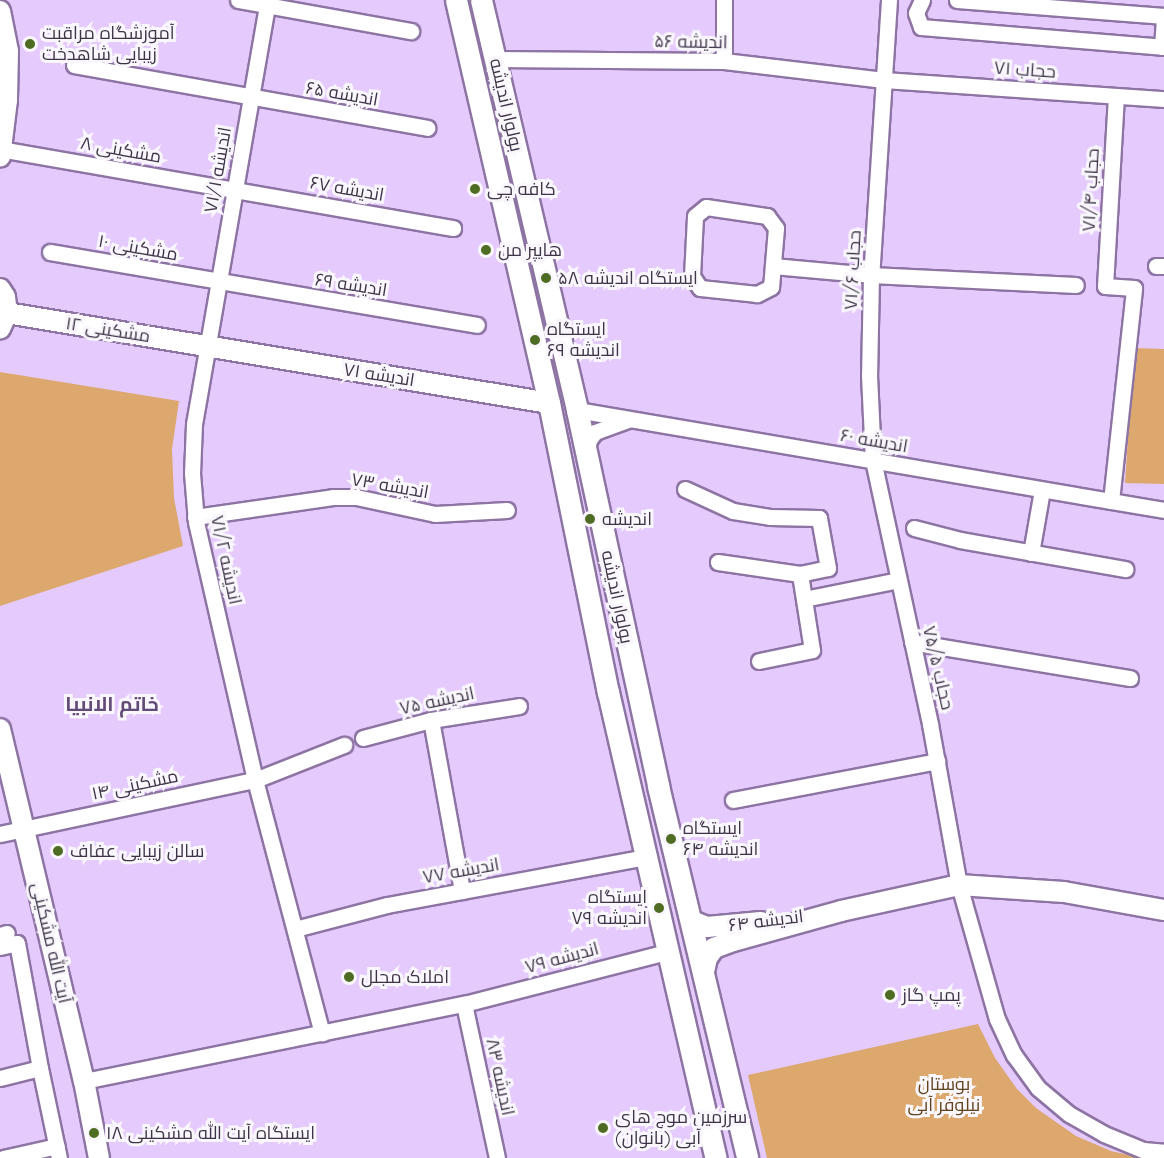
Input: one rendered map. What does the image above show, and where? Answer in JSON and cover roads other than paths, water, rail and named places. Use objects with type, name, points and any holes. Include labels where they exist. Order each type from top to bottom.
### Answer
[{"type":"main road","name":"بولوار اندیشه","points":[[456,0],[549,403],[632,792],[716,1158]]},
{"type":"main road","name":"بولوار اندیشه","points":[[481,0],[577,410],[658,786],[747,1158]]},
{"type":"main road","points":[[632,792],[658,786]]},
{"type":"street","points":[[238,0],[267,3],[411,31]]},
{"type":"street","points":[[724,0],[724,61]]},
{"type":"street","points":[[889,6],[919,7],[921,27],[1162,46],[1164,19],[957,0]]},
{"type":"street","name":"اندیشه ۷۱/۱","points":[[208,347],[267,3]]},
{"type":"street","name":"حجاب ۷۱/۶","points":[[873,460],[869,375],[871,275],[889,6]]},
{"type":"street","points":[[0,11],[7,100],[0,151]]},
{"type":"street","name":"اندیشه ۵۶","points":[[495,59],[724,61],[884,81]]},
{"type":"street","name":"اندیشه ۶۵","points":[[74,65],[427,128]]},
{"type":"street","name":"حجاب ۷۱","points":[[884,81],[1164,99]]},
{"type":"street","name":"حجاب ۷۱/۴","points":[[1111,501],[1134,288],[1105,286],[1116,96]]},
{"type":"street","name":"مشکینی ۸","points":[[0,151],[235,189]]},
{"type":"street","name":"اندیشه ۶۷","points":[[235,189],[453,228]]},
{"type":"street","points":[[706,207],[767,216],[776,228],[772,266],[771,287],[757,294],[700,288],[692,276],[695,216],[706,207]]},
{"type":"street","name":"مشکینی ۱۰","points":[[50,252],[219,282]]},
{"type":"street","points":[[772,266],[871,275],[1076,285]]},
{"type":"street","name":"اندیشه ۶۹","points":[[219,282],[477,325]]},
{"type":"street","points":[[0,289],[5,297],[3,321]]},
{"type":"street","name":"مشکینی ۱۲","points":[[3,321],[208,347]]},
{"type":"street","name":"اندیشه ۷۱","points":[[208,347],[549,403]]},
{"type":"street","name":"اندیشه ۷۱/۲","points":[[208,347],[194,424],[192,473],[195,517],[255,780],[322,1033]]},
{"type":"street","name":"اندیشه ۶۰","points":[[577,410],[1164,510]]},
{"type":"street","points":[[586,455],[589,440],[595,432],[622,421],[634,419]]},
{"type":"street","name":"حجاب ۷۵/۵","points":[[873,460],[937,761],[959,885],[997,1019],[1014,1056],[1038,1088],[1069,1114],[1104,1134],[1143,1150],[1164,1152]]},
{"type":"street","points":[[685,489],[733,511],[770,517],[819,518],[828,568],[800,574],[718,562]]},
{"type":"street","points":[[1031,553],[1042,490]]},
{"type":"street","name":"اندیشه ۷۳","points":[[195,517],[333,497],[356,497],[435,514],[507,510]]},
{"type":"street","points":[[914,528],[1031,553],[1125,569]]},
{"type":"street","points":[[759,661],[812,650],[800,574]]},
{"type":"street","points":[[804,599],[897,580]]},
{"type":"street","points":[[912,642],[1130,678]]},
{"type":"street","name":"اندیشه ۷۵","points":[[363,738],[431,720],[519,706]]},
{"type":"street","points":[[431,720],[462,891]]},
{"type":"street","name":"آیت الله مشکینی","points":[[0,729],[84,1081],[99,1158]]},
{"type":"street","name":"مشکینی ۱۴","points":[[0,834],[255,780],[344,745]]},
{"type":"street","points":[[733,800],[937,761]]},
{"type":"street","name":"اندیشه ۷۷","points":[[295,929],[387,905],[636,859]]},
{"type":"street","points":[[704,972],[707,958],[714,948],[841,911],[959,885],[1064,892],[1164,910]]},
{"type":"street","name":"اندیشه ۶۴","points":[[692,921],[707,927],[730,927],[841,911]]},
{"type":"street","points":[[3,1158],[58,1152],[40,1068],[6,939]]},
{"type":"street","name":"اندیشه ۷۹","points":[[84,1081],[464,1004],[670,951]]},
{"type":"street","name":"اندیشه ۸۳","points":[[464,1004],[497,1158]]},
{"type":"street","points":[[0,1078],[40,1068]]},
{"type":"place","name":"آموزشگاه مراقبت زیبایی شاهدخت","points":[[30,44]]},
{"type":"place","name":"کافه چی","points":[[475,189]]},
{"type":"place","name":"هایپر من","points":[[486,250]]},
{"type":"place","name":"ایستگاه اندیشه ۵۸","points":[[546,278]]},
{"type":"place","name":"ایستگاه اندیشه ۶۹","points":[[535,340]]},
{"type":"place","name":"اندیشه","points":[[590,519]]},
{"type":"place","name":"ایستگاه اندیشه ۶۴","points":[[671,839]]},
{"type":"place","name":"سالن زیبایی عفاف","points":[[58,851]]},
{"type":"place","name":"ایستگاه اندیشه ۷۹","points":[[659,908]]},
{"type":"place","name":"املاک مجلل","points":[[349,977]]},
{"type":"place","name":"پمپ گاز","points":[[890,995]]},
{"type":"place","name":"سرزمین موج های آبی (بانوان)","points":[[603,1128]]},
{"type":"place","name":"ایستگاه آیت الله مشکینی ۱۸","points":[[94,1133]]},
{"type":"district","name":"خاتم الانبیا","points":[[112,703]]},
{"type":"park label","name":"بوستان نیلوفر آبی","points":[[944,1095]]}]
